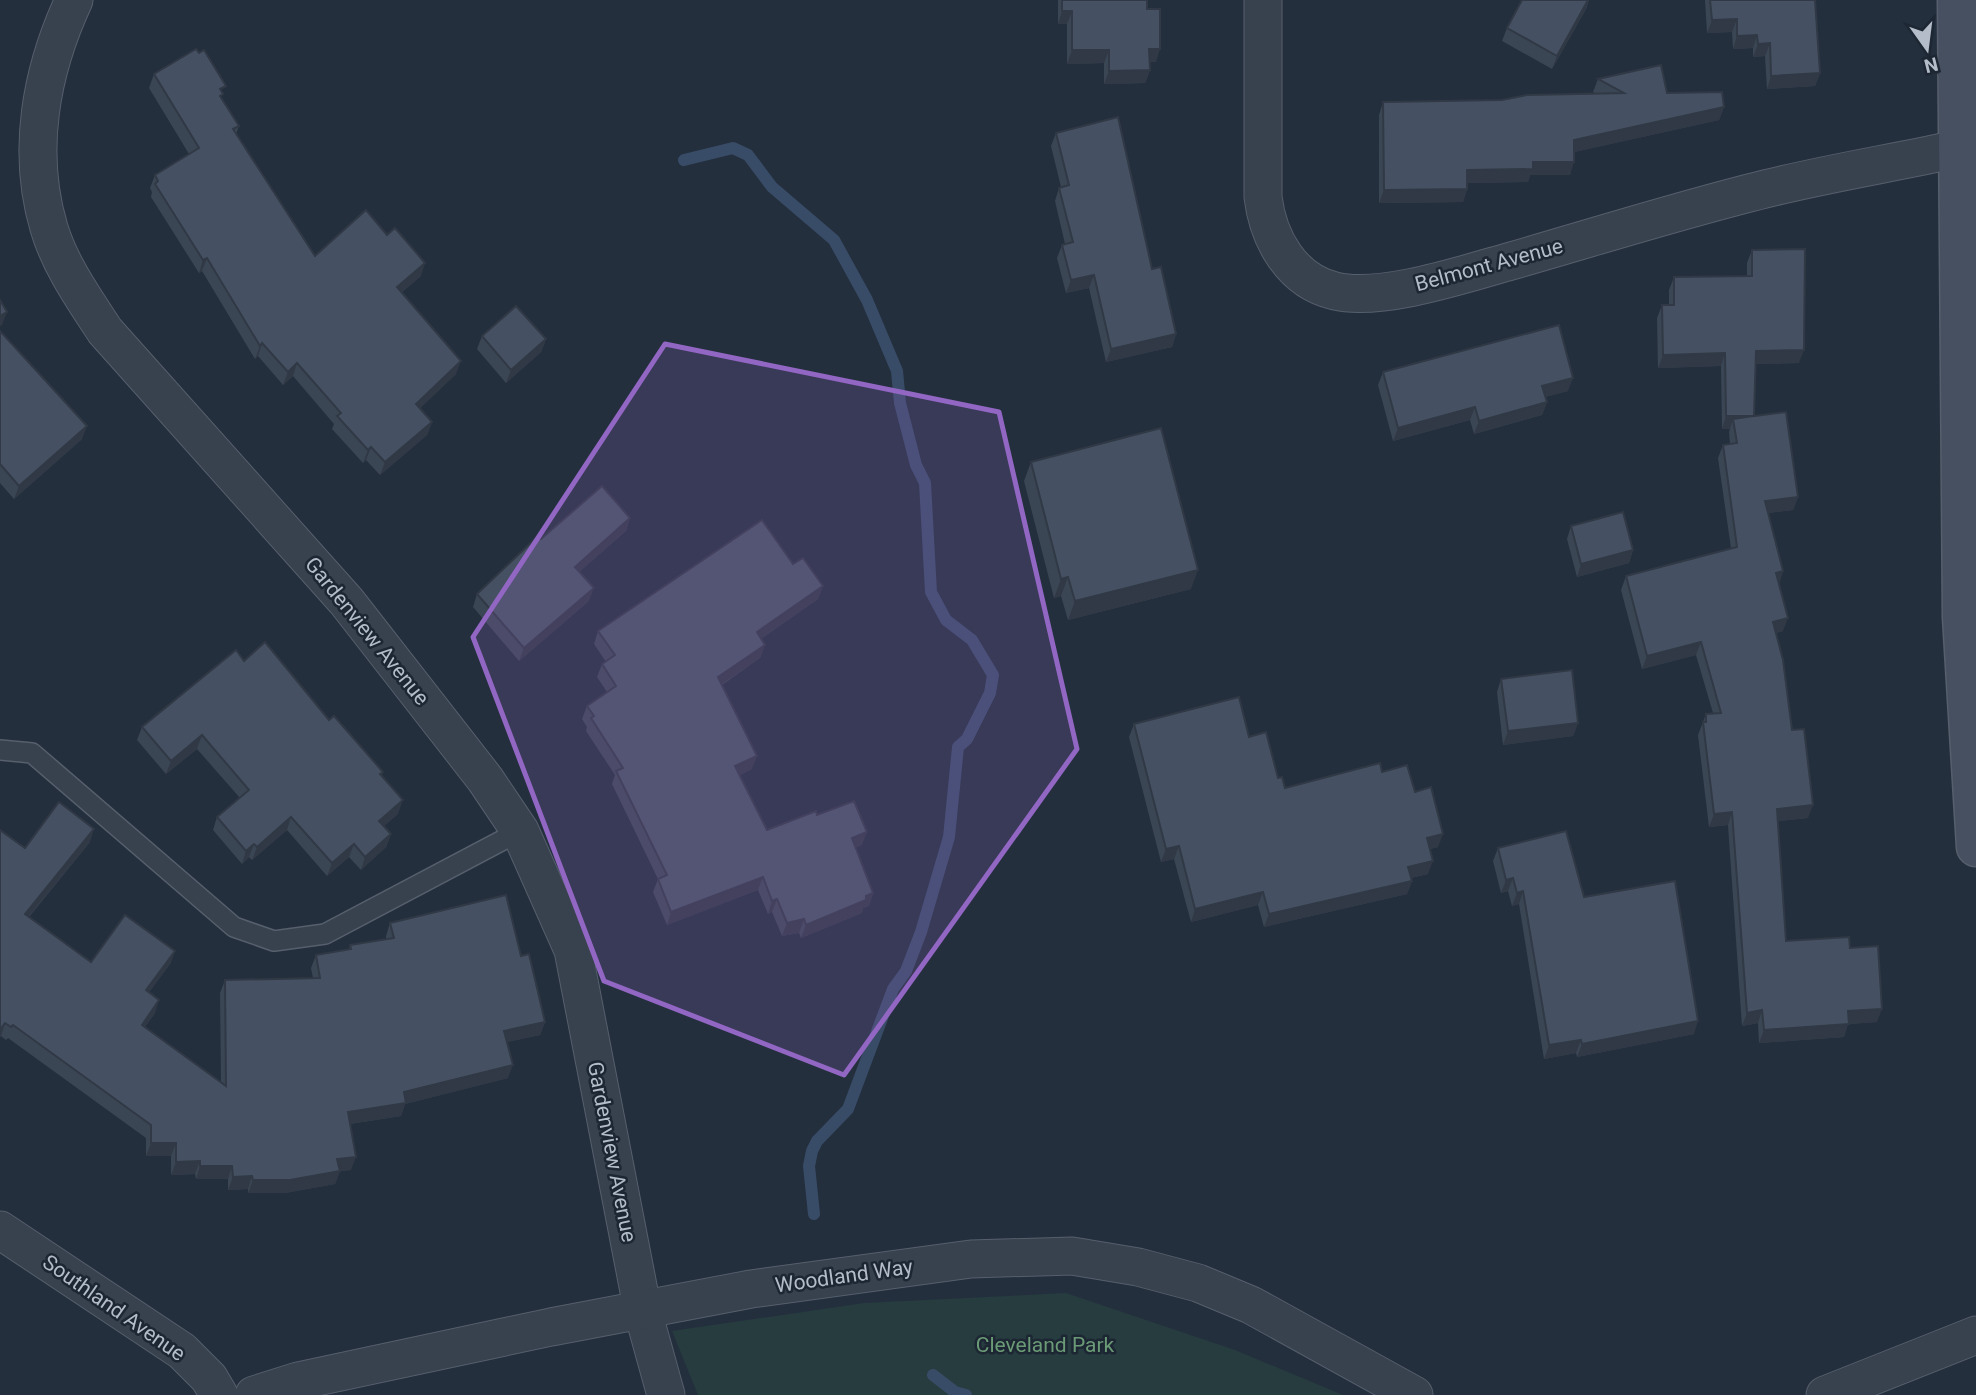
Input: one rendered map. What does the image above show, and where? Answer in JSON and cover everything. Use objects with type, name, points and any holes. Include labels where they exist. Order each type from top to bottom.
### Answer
[{"type":"street","name":"Gardenview Avenue","points":[[74,0],[59,31],[39,108],[38,165],[49,228],[75,285],[105,331],[347,602],[485,779],[520,831],[573,950],[643,1312],[666,1395]]},
{"type":"street","name":"Belmont Avenue","points":[[1264,0],[1266,225],[1281,251],[1302,276],[1335,291],[1379,292],[1452,277],[1766,189],[1957,149]]},
{"type":"street","points":[[1957,0],[1962,617],[1976,847]]},
{"type":"street","name":"Southland Avenue","points":[[0,1230],[182,1351],[209,1378],[219,1395]]},
{"type":"street","name":"Woodland Way","points":[[254,1395],[298,1381],[551,1327],[643,1312],[751,1289],[971,1259],[1072,1256],[1138,1266],[1198,1283],[1251,1305],[1414,1395]]},
{"type":"street","points":[[1825,1395],[1976,1335]]},
{"type":"lane","points":[[0,750],[32,753],[234,927],[274,941],[325,934],[520,831]]},
{"type":"highlighted area","points":[[665,344],[999,412],[1077,749],[844,1075],[604,981],[473,637]]},
{"type":"green space","name":"Cleveland Park","points":[[1066,1293],[1235,1350],[1343,1395],[698,1395],[672,1331],[864,1303]]},
{"type":"building","points":[[1062,0],[1147,0],[1147,9],[1160,9],[1160,49],[1149,49],[1150,70],[1109,71],[1109,50],[1072,50],[1072,11],[1062,11]]},
{"type":"building","points":[[1522,0],[1588,0],[1557,56],[1507,28]]},
{"type":"building","points":[[1710,0],[1815,0],[1820,73],[1771,76],[1770,43],[1758,44],[1757,35],[1737,36],[1737,19],[1712,20]]},
{"type":"building","points":[[196,49],[199,53],[204,50],[226,86],[220,89],[223,94],[220,96],[239,126],[233,129],[315,256],[366,210],[387,235],[395,228],[425,263],[397,287],[461,361],[416,404],[432,422],[385,462],[371,447],[368,450],[337,416],[341,413],[297,363],[288,372],[262,343],[260,346],[207,258],[203,260],[155,184],[158,181],[155,175],[199,148],[154,74]]},
{"type":"building","points":[[1661,65],[1667,93],[1722,92],[1724,107],[1574,140],[1574,162],[1533,162],[1533,169],[1467,170],[1467,189],[1384,190],[1383,102],[1502,100],[1527,95],[1624,93],[1598,79]]},
{"type":"building","points":[[1118,117],[1152,269],[1161,267],[1176,334],[1111,349],[1094,275],[1071,280],[1062,245],[1073,242],[1059,188],[1069,185],[1056,133]]},
{"type":"building","points":[[1805,249],[1804,350],[1756,351],[1754,416],[1786,412],[1798,497],[1765,501],[1783,571],[1776,573],[1788,618],[1773,622],[1783,660],[1792,730],[1804,729],[1813,805],[1777,809],[1786,941],[1849,937],[1850,948],[1878,946],[1882,1009],[1848,1011],[1849,1024],[1764,1030],[1762,1010],[1747,1013],[1732,812],[1714,814],[1703,722],[1706,722],[1706,714],[1721,713],[1701,642],[1647,656],[1626,576],[1737,547],[1723,445],[1737,443],[1733,419],[1753,416],[1726,416],[1725,353],[1663,355],[1662,305],[1674,305],[1674,277],[1752,276],[1752,250]]},
{"type":"building","points":[[0,300],[7,312],[0,316]]},
{"type":"building","points":[[516,306],[546,339],[511,370],[482,336]]},
{"type":"building","points":[[1559,325],[1573,378],[1542,386],[1547,402],[1479,421],[1475,407],[1398,428],[1383,372]]},
{"type":"building","points":[[0,331],[87,426],[19,486],[0,464]]},
{"type":"building","points":[[1161,428],[1198,570],[1075,601],[1068,577],[1061,579],[1031,462]]},
{"type":"building","points":[[602,486],[630,518],[575,567],[594,588],[524,648],[477,594],[538,536],[541,539]]},
{"type":"building","points":[[1623,512],[1633,550],[1581,564],[1571,526]]},
{"type":"building","points":[[762,520],[793,564],[803,558],[823,586],[757,632],[765,645],[718,677],[757,756],[735,766],[767,830],[816,811],[817,815],[854,801],[867,832],[852,838],[873,893],[866,896],[866,900],[806,925],[804,919],[787,923],[777,899],[772,901],[763,877],[671,912],[658,879],[667,875],[616,771],[623,768],[591,718],[594,716],[587,706],[616,686],[602,664],[615,655],[598,631]]},
{"type":"building","points":[[265,642],[329,720],[334,716],[383,772],[380,774],[403,800],[379,821],[391,834],[365,857],[354,844],[332,863],[291,817],[257,847],[254,844],[246,851],[217,817],[249,790],[202,735],[171,761],[142,727],[236,650],[244,661]]},
{"type":"building","points":[[1572,670],[1578,723],[1508,731],[1501,679]]},
{"type":"building","points":[[1239,697],[1249,737],[1266,732],[1278,778],[1282,777],[1285,788],[1380,763],[1382,772],[1407,765],[1415,792],[1431,787],[1443,834],[1427,838],[1433,861],[1408,867],[1412,881],[1269,914],[1263,892],[1195,909],[1179,846],[1166,849],[1134,724]]},
{"type":"building","points":[[59,802],[94,829],[25,914],[91,962],[125,915],[175,951],[146,990],[159,1000],[142,1025],[226,1086],[225,980],[320,978],[316,955],[351,949],[350,945],[394,938],[390,923],[506,895],[521,956],[529,954],[545,1022],[504,1031],[513,1065],[404,1092],[406,1103],[348,1112],[356,1157],[337,1159],[340,1171],[290,1180],[253,1180],[252,1176],[233,1177],[232,1166],[200,1166],[200,1161],[176,1162],[176,1143],[151,1143],[151,1125],[13,1025],[11,1027],[5,1023],[0,1030],[0,830],[25,848]]},
{"type":"building","points":[[1566,831],[1584,897],[1675,881],[1698,1021],[1582,1044],[1581,1040],[1549,1045],[1523,891],[1517,893],[1513,878],[1506,880],[1498,848]]},
{"type":"waterway","points":[[684,160],[733,148],[748,155],[772,187],[834,240],[867,300],[897,371],[900,403],[916,465],[925,483],[931,592],[946,620],[972,640],[993,675],[990,693],[967,739],[958,747],[949,837],[921,932],[906,971],[893,989],[848,1109],[817,1141],[812,1151],[809,1166],[814,1214]]},
{"type":"waterway","points":[[933,1375],[955,1392],[966,1395]]}]
